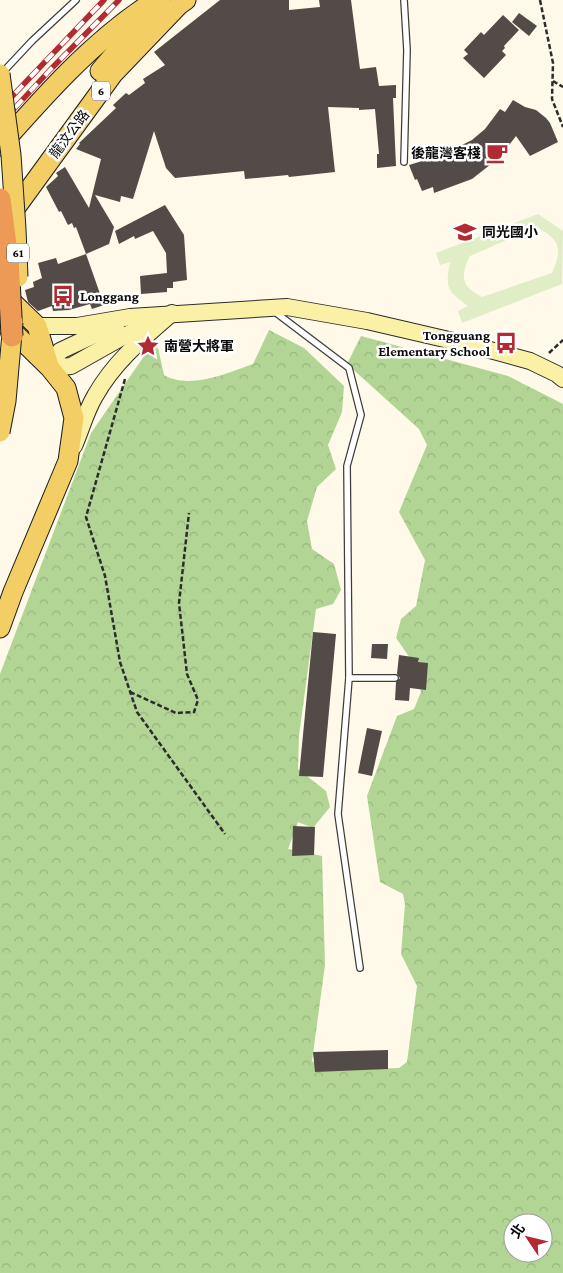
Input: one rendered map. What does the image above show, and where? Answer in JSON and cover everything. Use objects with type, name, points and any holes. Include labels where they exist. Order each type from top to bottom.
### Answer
[{"type":"highway","points":[[0,199],[8,260],[6,327]]},
{"type":"main road","points":[[0,146],[47,93],[122,22],[156,0]]},
{"type":"main road","points":[[0,217],[100,71],[161,0]]},
{"type":"main road","name":"龍汶公路","points":[[0,230],[113,74],[180,2]]},
{"type":"main road","name":"61","points":[[0,75],[10,156],[18,270],[6,327],[6,401],[0,432]]},
{"type":"main road","points":[[0,241],[32,184]]},
{"type":"main road","points":[[0,290],[37,326],[50,368]]},
{"type":"main road","points":[[0,297],[37,326],[77,326],[130,317],[172,313],[287,307],[367,321],[470,345],[530,361],[557,374],[563,379]]},
{"type":"main road","points":[[50,368],[71,366],[126,335],[172,313]]},
{"type":"main road","points":[[0,628],[13,592],[94,397],[109,374],[131,349],[172,313]]},
{"type":"main road","points":[[6,327],[50,368],[66,388],[74,418],[68,461]]},
{"type":"lane","points":[[0,75],[76,0]]},
{"type":"lane","points":[[404,0],[407,50],[404,162]]},
{"type":"lane","points":[[269,308],[349,368],[361,415],[347,466],[349,678],[338,814],[360,968]]},
{"type":"lane","points":[[349,678],[395,678]]},
{"type":"path","points":[[540,0],[553,63],[552,99],[563,127]]},
{"type":"path","points":[[553,80],[563,87]]},
{"type":"path","points":[[131,349],[123,389],[86,517],[106,576],[120,662],[137,712],[225,834]]},
{"type":"path","points":[[130,692],[176,712],[194,712],[198,700],[187,674],[179,602],[189,513]]},
{"type":"green space","points":[[538,214],[563,231],[562,284],[462,323],[458,311],[468,306],[449,288],[450,262],[440,265],[436,253]],"holes":[[[536,227],[555,240],[557,245],[558,257],[552,273],[482,297],[466,285],[464,275],[470,256]]]},
{"type":"green space","points":[[269,330],[304,348],[344,386],[342,412],[328,445],[336,469],[317,487],[307,521],[312,549],[334,564],[341,590],[333,604],[316,609],[299,736],[298,769],[326,791],[330,807],[313,828],[298,822],[288,849],[322,856],[325,965],[312,1061],[326,1071],[399,1068],[407,1062],[417,986],[401,954],[405,904],[403,894],[380,882],[367,796],[397,716],[414,709],[421,692],[415,665],[396,638],[401,619],[416,606],[425,560],[399,512],[427,445],[419,429],[347,364],[361,336],[508,376],[563,404],[563,1273],[0,1273],[0,674],[91,433],[149,349],[158,348],[164,375],[174,379],[185,381],[197,380],[232,372],[253,364]]},
{"type":"building","points":[[220,0],[289,0],[289,10],[320,7],[319,0],[351,0],[360,69],[376,67],[379,86],[396,85],[396,98],[393,98],[396,166],[377,168],[377,154],[379,154],[375,109],[359,110],[359,108],[328,107],[335,172],[289,177],[288,175],[245,179],[244,171],[175,178],[166,168],[154,131],[133,199],[121,196],[120,202],[95,195],[114,227],[109,244],[86,254],[76,227],[74,228],[72,223],[68,225],[46,187],[58,176],[56,173],[65,167],[89,208],[101,159],[76,149],[79,143],[116,108],[113,105],[126,93],[129,95],[145,83],[143,79],[165,65],[154,52]]},
{"type":"building","points":[[519,13],[537,26],[529,36],[512,22]]},
{"type":"building","points":[[503,15],[519,30],[504,46],[505,48],[502,51],[506,55],[484,78],[463,58],[468,54],[464,50],[481,32],[484,35]]},
{"type":"building","points":[[513,100],[525,107],[536,110],[546,118],[558,142],[530,156],[516,136],[500,157],[472,179],[434,193],[433,187],[422,191],[409,165],[442,155],[472,140],[485,129],[500,109],[505,112]]},
{"type":"building","points":[[165,205],[184,235],[187,280],[173,282],[173,288],[167,288],[167,292],[141,294],[140,276],[167,273],[166,253],[153,231],[135,239],[134,236],[119,244],[115,231]]},
{"type":"building","points":[[86,254],[104,305],[92,309],[90,304],[69,310],[53,311],[52,306],[38,311],[28,302],[25,290],[34,287],[33,282],[42,278],[38,263],[56,258],[58,264]]},
{"type":"building","points":[[313,632],[336,634],[323,777],[299,776]]},
{"type":"building","points":[[372,644],[388,644],[387,659],[371,658]]},
{"type":"building","points":[[399,655],[419,658],[418,662],[428,663],[426,690],[410,688],[409,701],[395,700],[396,682],[400,678],[397,674]]},
{"type":"building","points":[[367,728],[382,731],[372,776],[358,773]]},
{"type":"building","points":[[293,826],[315,827],[314,855],[292,856]]},
{"type":"building","points":[[388,1050],[388,1069],[315,1072],[313,1052]]},
{"type":"railway","points":[[0,109],[104,0]]},
{"type":"railway","points":[[0,124],[119,0]]},
{"type":"place","name":"後龍灣客棧","points":[[497,153]]},
{"type":"place","name":"同光國小","points":[[465,232]]},
{"type":"place","name":"Longgang","points":[[63,296]]},
{"type":"place","name":"Tongguang Elementary School","points":[[506,343]]},
{"type":"place","name":"南營大將軍","points":[[148,346]]}]
